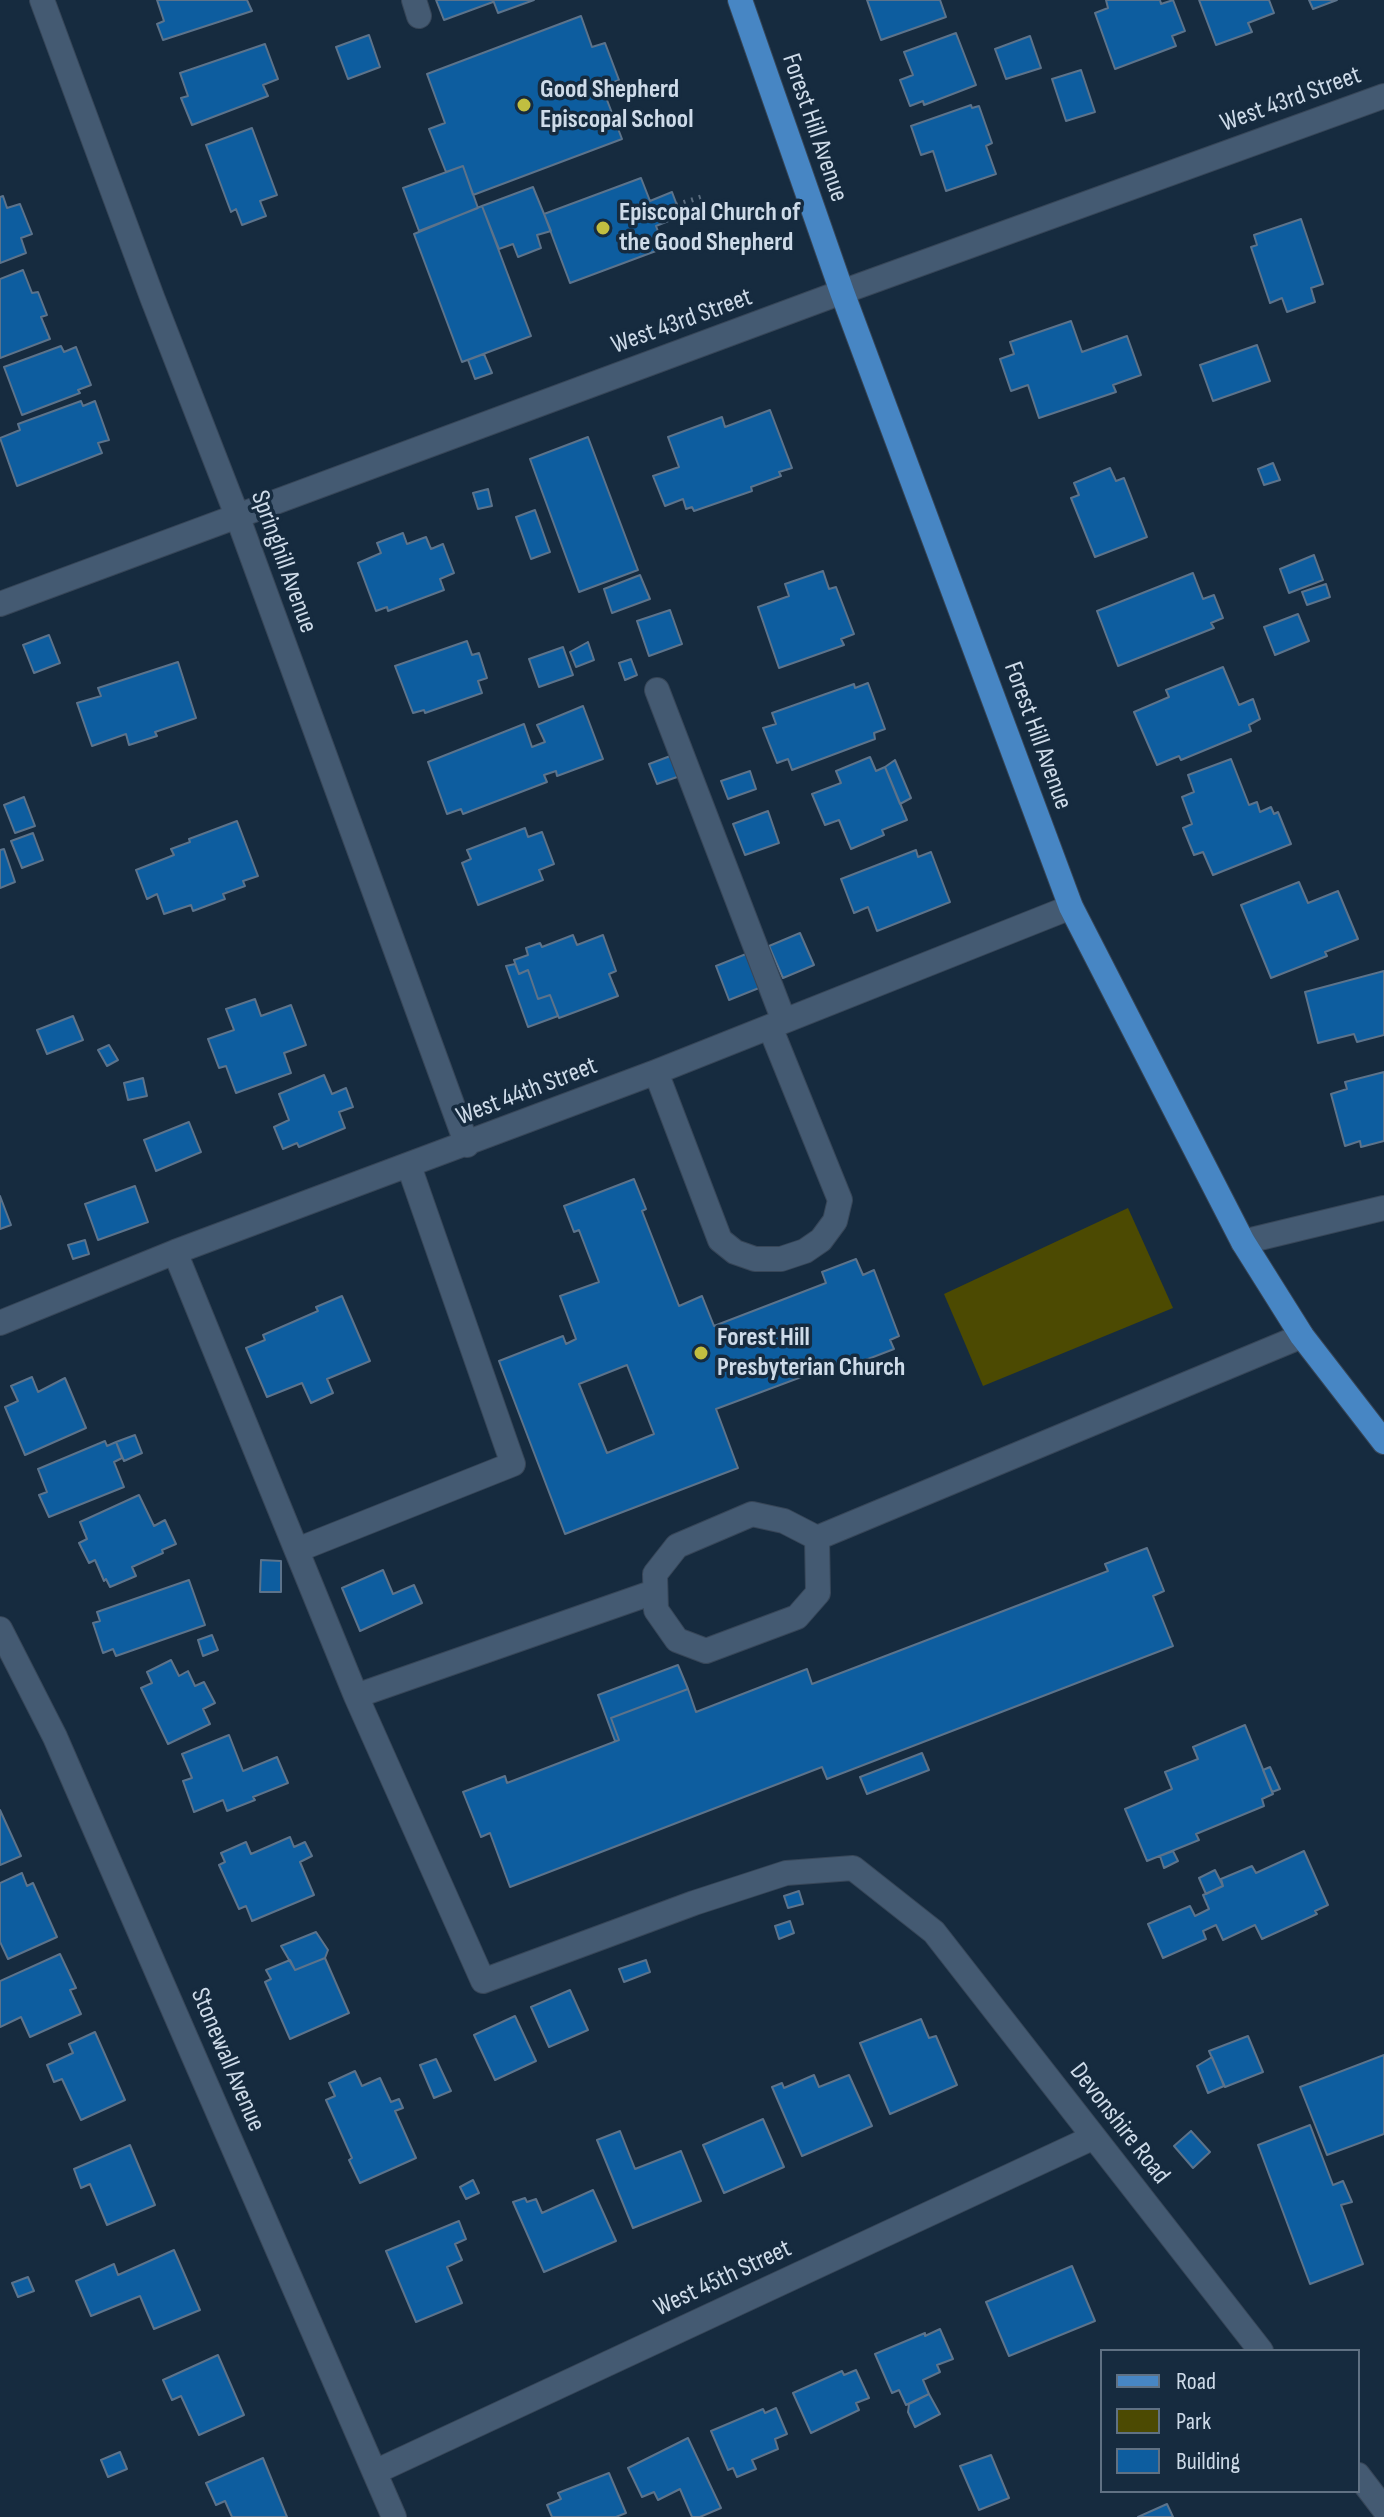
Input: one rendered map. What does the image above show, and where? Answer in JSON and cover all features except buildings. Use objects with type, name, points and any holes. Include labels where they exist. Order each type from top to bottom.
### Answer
[{"type":"main road","name":"Forest Hill Avenue","points":[[740,0],[842,292],[1071,907],[1243,1242],[1302,1336],[1384,1442]]},
{"type":"street","name":"Springhill Avenue","points":[[42,0],[238,518],[467,1145]]},
{"type":"street","name":"West 43rd Street","points":[[0,604],[842,292],[1384,96]]},
{"type":"street","points":[[656,1072],[720,1240],[735,1252],[755,1259],[781,1259],[805,1251],[821,1240],[835,1221],[840,1200],[657,690]]},
{"type":"street","name":"West 44th Street","points":[[0,1323],[175,1252],[656,1072],[1071,907]]},
{"type":"street","points":[[297,1550],[513,1464],[409,1166]]},
{"type":"street","points":[[1243,1242],[1384,1208]]},
{"type":"street","points":[[175,1252],[356,1696],[654,1592]]},
{"type":"street","points":[[817,1538],[818,1593],[797,1617],[706,1651],[677,1640],[656,1610],[655,1574],[677,1546],[752,1514],[784,1521],[817,1538],[1302,1336]]},
{"type":"street","name":"Stonewall Avenue","points":[[0,1629],[55,1737],[394,2517]]},
{"type":"street","name":"Devonshire Road","points":[[356,1696],[483,1981],[694,1903],[786,1873],[853,1868],[934,1932],[1259,2349]]},
{"type":"street","name":"West 45th Street","points":[[375,2472],[1094,2137]]},
{"type":"street","points":[[1360,2478],[1384,2509]]},
{"type":"path","points":[[676,205],[701,197]]},
{"type":"green space","points":[[1128,1208],[1173,1308],[983,1386],[944,1294]]},
{"type":"place","name":"Good Shepherd Episcopal School","points":[[524,105]]},
{"type":"place","name":"Episcopal Church of the Good Shepherd","points":[[603,228]]},
{"type":"place","name":"Forest Hill Presbyterian Church","points":[[701,1353]]}]
